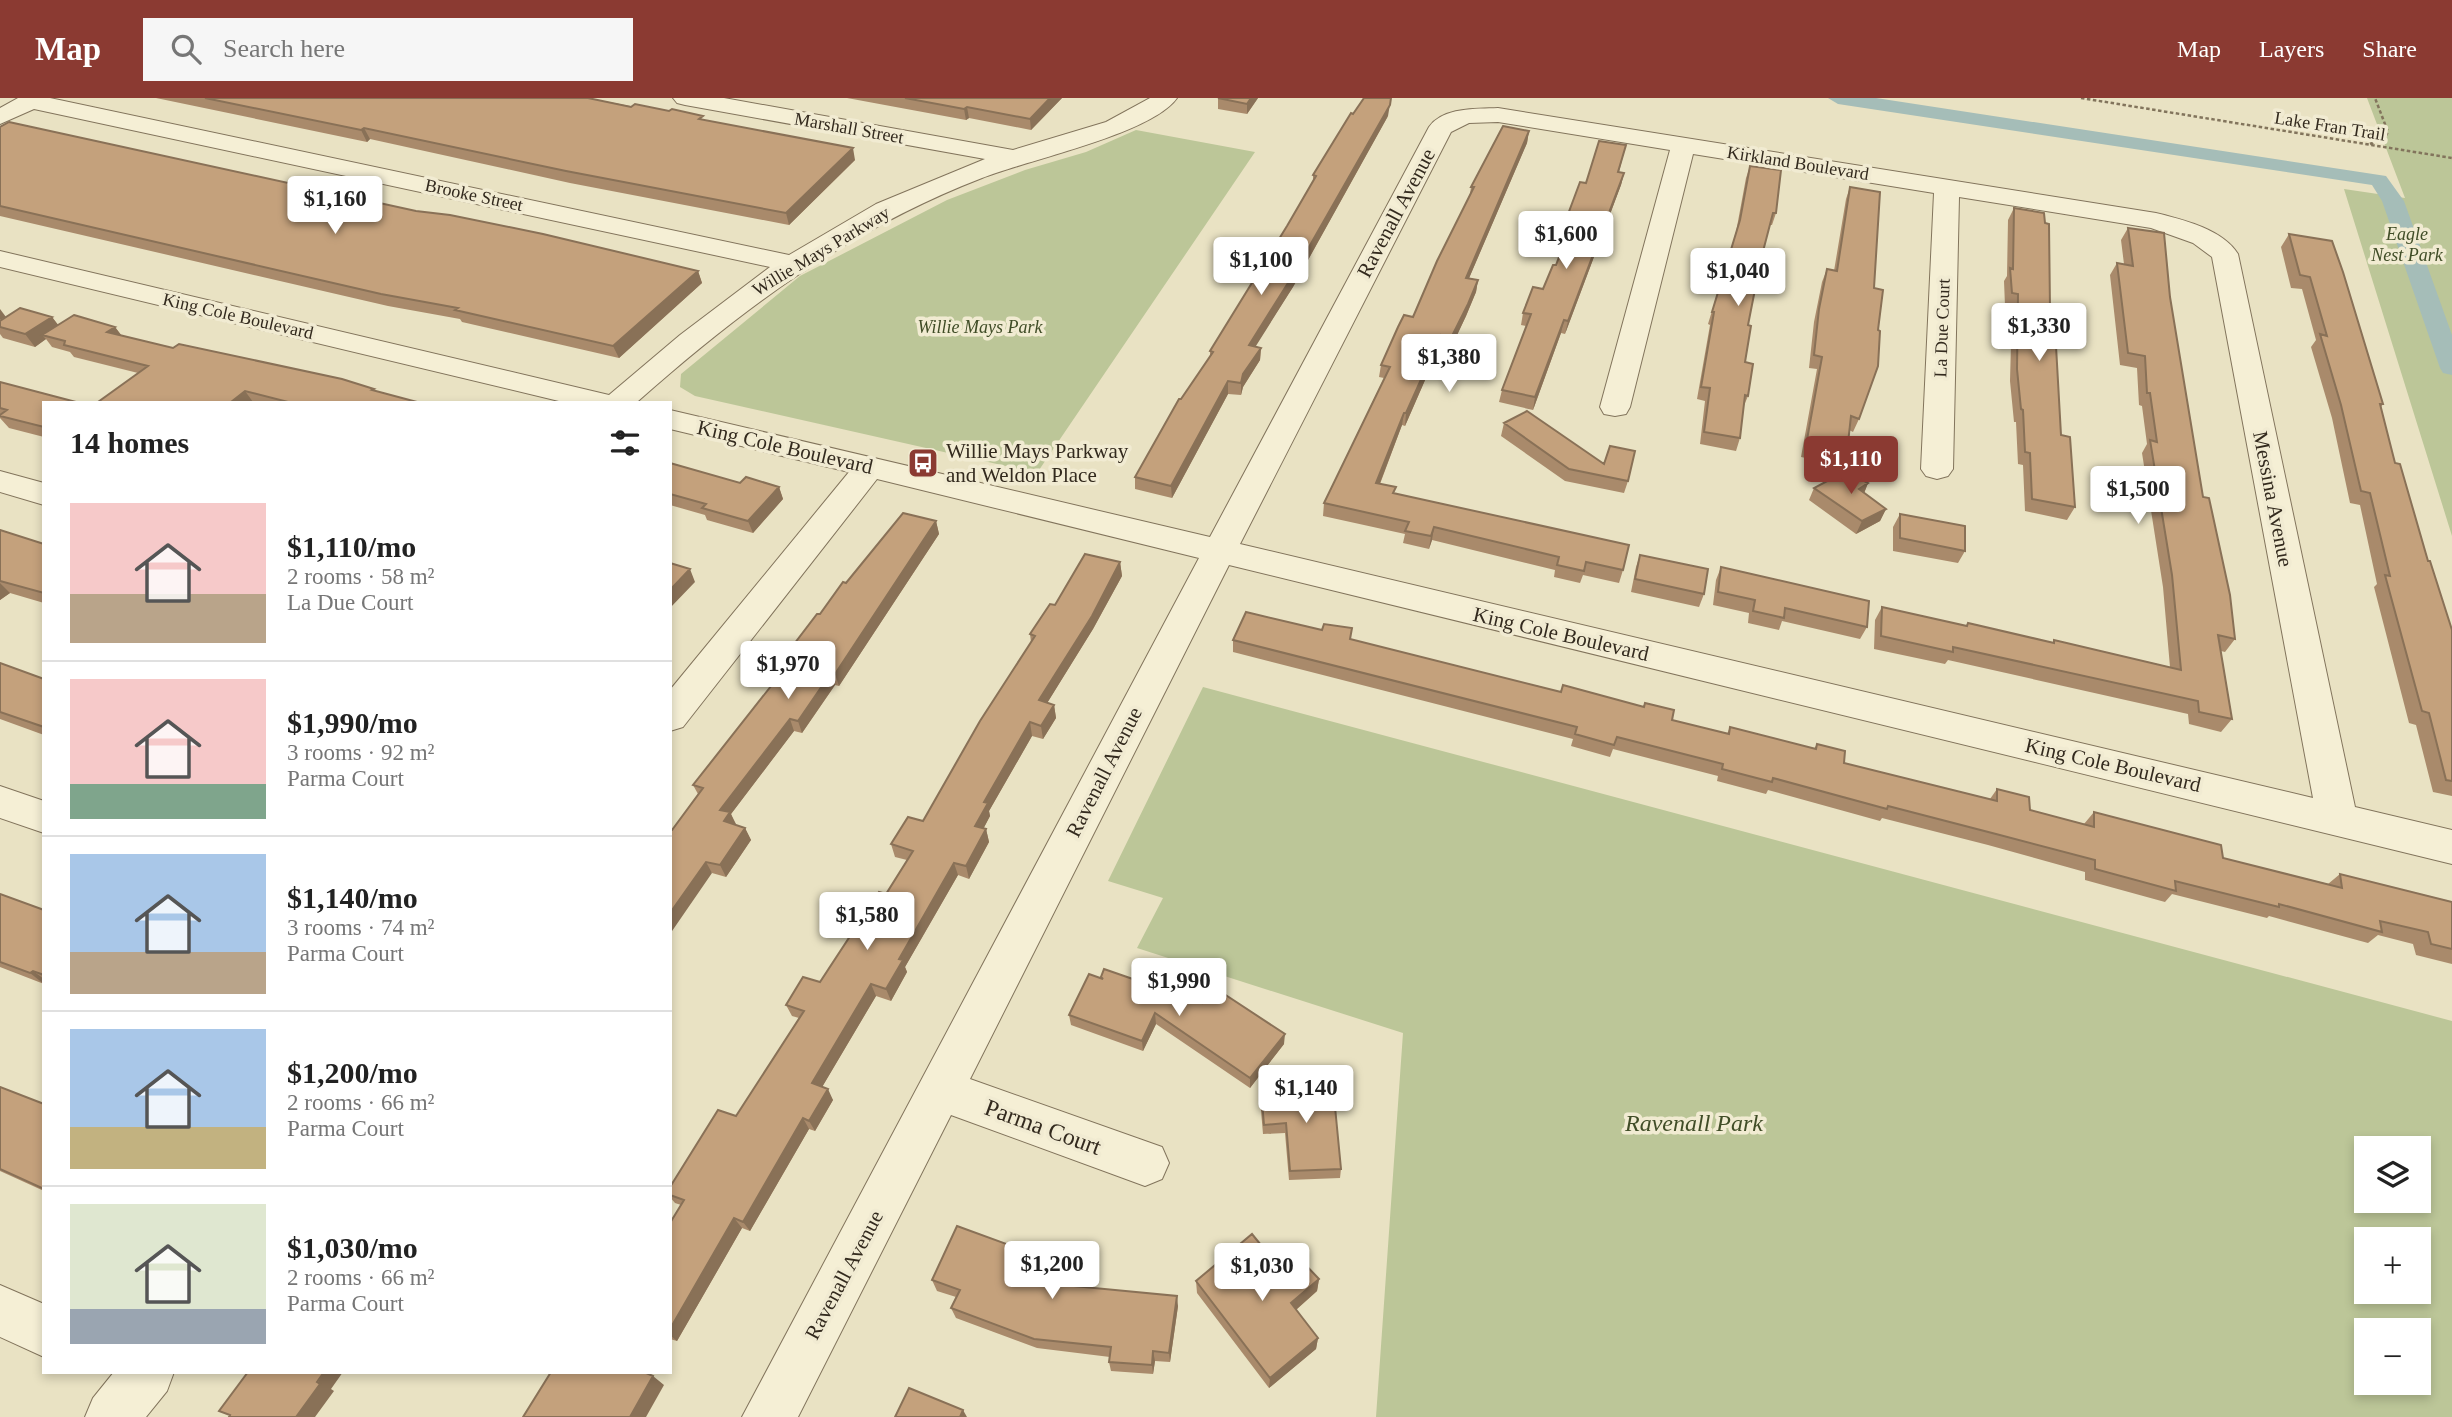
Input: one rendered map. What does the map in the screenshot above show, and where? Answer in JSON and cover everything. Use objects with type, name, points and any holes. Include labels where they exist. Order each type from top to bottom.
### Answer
[{"type":"street","name":"Marshall Street","points":[[685,98],[1014,157]]},
{"type":"street","name":"Willie Mays Parkway","points":[[620,401],[690,339],[743,298],[871,218],[927,191],[1014,157],[1136,116],[1165,98]]},
{"type":"street","points":[[0,117],[34,99]]},
{"type":"street","name":"Brooke Street","points":[[34,99],[794,264]]},
{"type":"street","name":"Kirkland Boulevard","points":[[1441,127],[1465,116],[1498,115],[2156,221]]},
{"type":"street","name":"Ravenall Avenue","points":[[769,1417],[941,1090],[1217,551],[1441,127]]},
{"type":"street","points":[[1615,407],[1683,146]]},
{"type":"street","name":"La Due Court","points":[[1937,469],[1947,186]]},
{"type":"street","name":"Messina Avenue","points":[[2156,221],[2202,237],[2225,254],[2337,819]]},
{"type":"street","name":"King Cole Boulevard","points":[[0,259],[596,401]]},
{"type":"street","name":"King Cole Boulevard","points":[[672,419],[2452,847]]},
{"type":"street","points":[[672,711],[684,678],[870,467]]},
{"type":"street","points":[[0,481],[42,493]]},
{"type":"street","points":[[0,802],[42,816]]},
{"type":"street","name":"Parma Court","points":[[941,1090],[1145,1163]]},
{"type":"street","points":[[0,1311],[42,1330]]},
{"type":"street","points":[[112,1417],[141,1374]]},
{"type":"path","name":"Lake Fran Trail","points":[[2081,98],[2452,158]]},
{"type":"path","points":[[2369,144],[2385,137],[2388,132],[2375,98]]},
{"type":"green space","name":"Eagle Nest Park","points":[[2367,98],[2452,98],[2452,536],[2344,189],[2405,198]]},
{"type":"green space","name":"Willie Mays Park","points":[[1136,130],[1255,152],[1037,473],[695,396],[680,387],[681,374],[800,276],[947,200],[1025,170],[1086,152]]},
{"type":"green space","name":"Ravenall Park","points":[[1203,687],[2452,1021],[2452,1417],[1376,1417],[1403,1033],[1137,948],[1163,898],[1108,881]]},
{"type":"building","points":[[205,98],[588,98],[631,107],[635,104],[669,111],[672,109],[703,116],[699,119],[853,148],[786,213]]},
{"type":"building","points":[[905,98],[1050,98],[1030,119]]},
{"type":"building","points":[[1218,98],[1251,98],[1247,104]]},
{"type":"building","points":[[1364,98],[1391,98],[1390,105],[1293,275],[1249,345],[1261,348],[1243,374],[1241,383],[1228,381],[1171,486],[1135,477],[1179,399],[1213,352],[1210,351],[1316,176],[1313,175],[1351,113],[1353,114]]},
{"type":"building","points":[[9,122],[416,211],[450,215],[543,234],[698,271],[613,346],[455,310],[458,308],[381,294],[0,206],[0,127]]},
{"type":"building","points":[[1503,126],[1529,131],[1466,278],[1478,280],[1451,338],[1441,335],[1404,413],[1376,483],[1396,487],[1393,493],[1629,545],[1623,570],[1586,562],[1584,571],[1557,565],[1559,557],[1434,527],[1431,536],[1405,531],[1409,522],[1324,503],[1390,367],[1381,365],[1398,327],[1404,315],[1413,317],[1474,187],[1471,187]]},
{"type":"building","points":[[1599,141],[1626,145],[1618,172],[1624,173],[1568,321],[1564,320],[1535,397],[1502,390],[1531,314],[1523,313],[1533,287],[1543,289],[1553,265],[1556,265],[1574,218],[1567,217],[1580,182],[1586,183]]},
{"type":"building","points":[[1750,166],[1781,170],[1776,213],[1773,213],[1761,259],[1748,325],[1751,326],[1745,362],[1753,364],[1748,396],[1745,395],[1740,438],[1704,432],[1710,388],[1701,387],[1712,312],[1740,220]]},
{"type":"building","points":[[1850,187],[1880,192],[1874,288],[1883,290],[1878,330],[1878,366],[1859,419],[1851,416],[1846,461],[1809,453],[1811,446],[1806,445],[1822,357],[1814,355],[1819,309],[1827,269],[1837,271]]},
{"type":"building","points":[[2014,208],[2044,213],[2045,223],[2049,224],[2050,309],[2053,309],[2053,346],[2056,346],[2061,435],[2070,437],[2075,507],[2032,499],[2030,453],[2025,452],[2017,369],[2018,294],[2012,293],[2010,268],[2013,269]]},
{"type":"building","points":[[2128,228],[2164,233],[2170,297],[2203,497],[2209,498],[2230,595],[2235,639],[2218,635],[2232,719],[2199,712],[2198,701],[1953,647],[1953,652],[1881,636],[1882,607],[2054,643],[2054,640],[2181,670],[2172,575],[2150,440],[2157,442],[2150,393],[2147,393],[2145,356],[2128,353],[2117,263],[2133,266]]},
{"type":"building","points":[[2289,234],[2332,241],[2383,404],[2380,404],[2395,463],[2400,464],[2428,561],[2452,630],[2452,781],[2446,780],[2429,713],[2422,711],[2385,575],[2390,576],[2370,493],[2361,491],[2341,405],[2320,334],[2327,336],[2310,277],[2300,275]]},
{"type":"building","points":[[20,308],[52,317],[25,334],[0,327],[0,321]]},
{"type":"building","points":[[74,315],[115,327],[107,332],[173,348],[179,344],[342,379],[413,401],[284,401],[245,391],[232,401],[99,401],[148,366],[64,345],[65,341],[42,335]]},
{"type":"building","points":[[0,382],[72,401],[42,401],[42,426],[0,416],[7,410],[0,408]]},
{"type":"building","points":[[1527,411],[1604,464],[1610,446],[1635,451],[1628,481],[1569,469],[1504,423]]},
{"type":"building","points":[[672,464],[740,483],[746,477],[779,487],[748,521],[702,508],[706,504],[672,495]]},
{"type":"building","points":[[1846,471],[1868,483],[1859,489],[1886,509],[1862,521],[1814,488]]},
{"type":"building","points":[[903,513],[936,521],[835,674],[831,673],[798,721],[790,719],[720,810],[730,812],[724,821],[745,828],[720,865],[706,862],[672,910],[672,830],[703,788],[693,785],[790,662],[782,660],[843,582],[846,583]]},
{"type":"building","points":[[1900,514],[1965,526],[1965,551],[1900,538]]},
{"type":"building","points":[[0,530],[42,543],[42,592],[0,581]]},
{"type":"building","points":[[1085,554],[1120,562],[1092,616],[1039,700],[1054,705],[1041,726],[1030,722],[984,802],[988,803],[975,826],[986,829],[966,866],[954,863],[899,959],[903,960],[886,989],[871,984],[812,1083],[828,1089],[809,1121],[803,1118],[743,1222],[734,1218],[672,1326],[672,1220],[684,1200],[672,1196],[672,1184],[718,1110],[736,1116],[804,1011],[786,1005],[803,977],[820,982],[879,892],[886,894],[913,851],[891,844],[908,817],[923,821],[980,721],[1035,636],[1030,634],[1050,604],[1055,605]]},
{"type":"building","points":[[1640,555],[1708,569],[1704,594],[1635,579]]},
{"type":"building","points":[[672,564],[690,569],[672,588]]},
{"type":"building","points":[[1721,567],[1869,601],[1867,627],[1785,608],[1784,618],[1753,611],[1755,600],[1718,592]]},
{"type":"building","points":[[1246,612],[1322,630],[1324,624],[1352,628],[1350,639],[1561,692],[1563,685],[1644,707],[1645,703],[1674,710],[1672,720],[1729,734],[1730,727],[1816,749],[1817,744],[1845,751],[1844,763],[1997,801],[1997,789],[2029,797],[2030,810],[2094,827],[2094,812],[2221,845],[2223,858],[2342,888],[2340,874],[2452,902],[2452,949],[2431,944],[2428,932],[2380,921],[2382,932],[2279,904],[2279,907],[2175,881],[2176,891],[2095,869],[2095,860],[1773,778],[1772,782],[1722,769],[1723,764],[1617,737],[1614,745],[1575,734],[1577,727],[1233,640]]},
{"type":"building","points":[[0,663],[42,678],[42,726],[0,712]]},
{"type":"building","points":[[0,894],[42,909],[42,974],[33,971],[30,973],[0,962]]},
{"type":"building","points":[[1104,969],[1202,1003],[1215,988],[1285,1034],[1250,1078],[1155,1013],[1142,1041],[1069,1015],[1089,974],[1103,979],[1101,977]]},
{"type":"building","points":[[1333,1086],[1341,1169],[1290,1171],[1286,1123],[1264,1125],[1261,1089]]},
{"type":"building","points":[[0,1087],[42,1103],[42,1188],[0,1169]]},
{"type":"building","points":[[957,1226],[1061,1264],[1052,1284],[1177,1296],[1169,1353],[1153,1351],[1152,1365],[1109,1362],[1111,1347],[1034,1339],[951,1308],[960,1290],[932,1280]]},
{"type":"building","points":[[1252,1234],[1282,1271],[1300,1259],[1319,1279],[1291,1303],[1318,1338],[1270,1378],[1196,1281]]},
{"type":"building","points":[[247,1374],[323,1374],[317,1382],[320,1384],[296,1417],[229,1417],[230,1415],[219,1411]]},
{"type":"building","points":[[550,1374],[653,1376],[630,1417],[523,1417]]},
{"type":"building","points":[[909,1388],[963,1410],[960,1417],[895,1417]]},
{"type":"waterway","points":[[1838,98],[2379,180],[2393,201],[2452,368]]},
{"type":"place","name":"Willie Mays Parkway and Weldon Place","points":[[923,463]]}]
